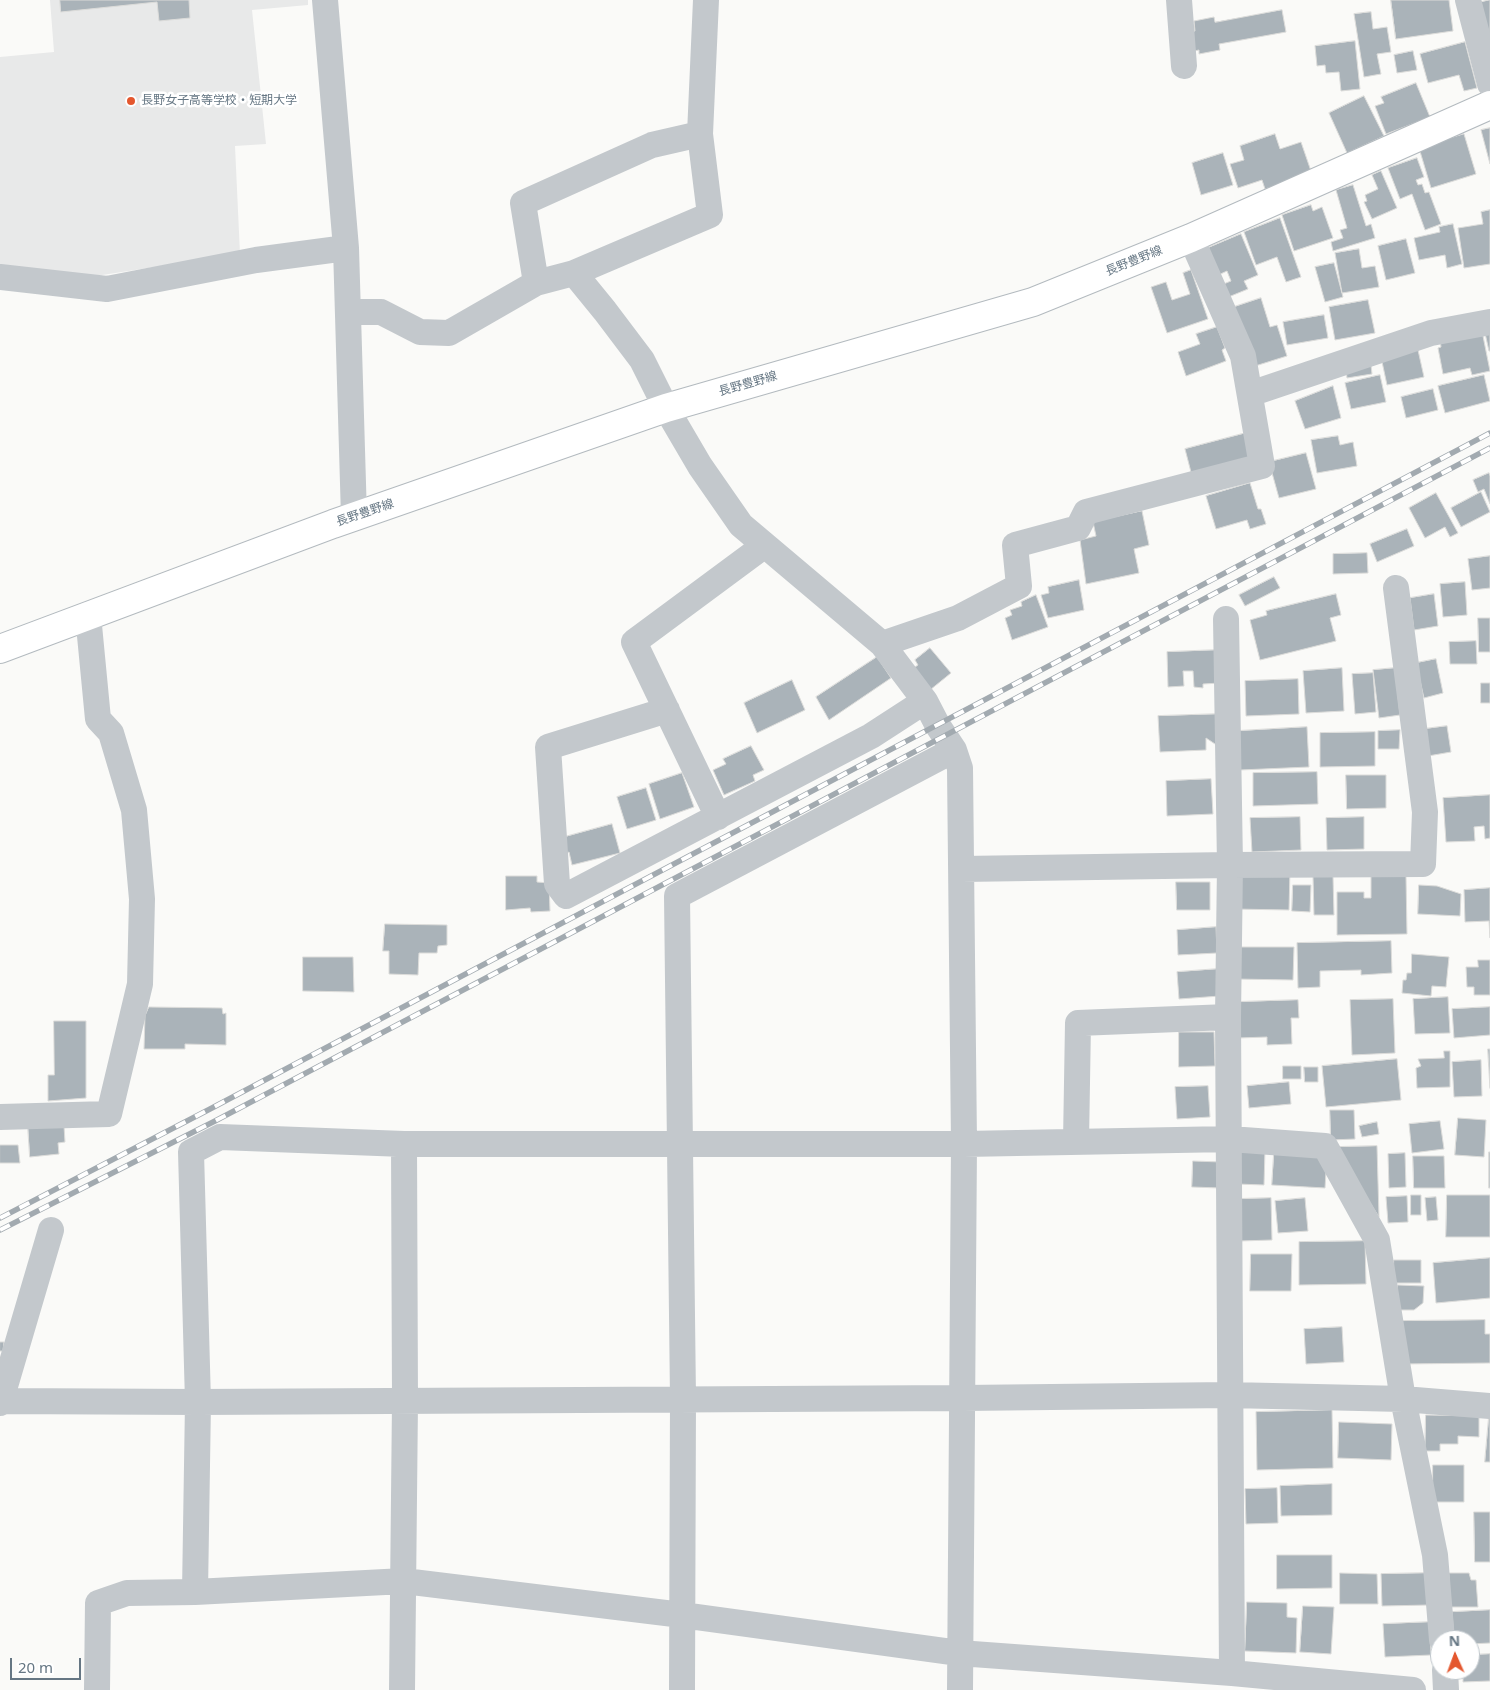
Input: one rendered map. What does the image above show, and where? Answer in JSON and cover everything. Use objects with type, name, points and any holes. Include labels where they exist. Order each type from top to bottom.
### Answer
[{"type":"main road","name":"長野豊野線","points":[[0,649],[354,517],[666,408],[1032,302],[1191,238],[1490,105]]},
{"type":"street","points":[[325,0],[346,248],[354,517]]},
{"type":"street","points":[[348,312],[381,312],[420,332],[449,333],[536,282],[574,273],[710,215],[700,134],[706,0]]},
{"type":"street","points":[[1179,0],[1184,66]]},
{"type":"street","points":[[1468,0],[1490,84]]},
{"type":"street","points":[[536,282],[523,203],[652,145],[700,134]]},
{"type":"street","points":[[882,644],[958,618],[1019,586],[1015,545],[1078,528],[1086,512],[1262,466],[1243,356],[1191,238]]},
{"type":"street","points":[[0,277],[106,289],[256,260],[346,248]]},
{"type":"street","points":[[574,273],[642,360],[666,408],[700,466],[741,525],[882,644],[925,701],[938,726],[954,750],[960,768],[964,1144],[960,1690]]},
{"type":"street","points":[[1250,394],[1430,333],[1490,322]]},
{"type":"street","points":[[718,817],[634,642],[765,545]]},
{"type":"street","points":[[962,869],[1423,864],[1424,812],[1396,588]]},
{"type":"street","points":[[0,1117],[109,1114],[140,984],[142,899],[134,810],[111,733],[98,719],[88,615]]},
{"type":"street","points":[[1226,619],[1230,865],[1228,1016],[1232,1673]]},
{"type":"street","points":[[667,710],[548,747],[557,884],[566,896],[871,736],[925,701]]},
{"type":"street","points":[[682,1690],[683,1399],[677,896],[954,750]]},
{"type":"street","points":[[1076,1142],[1078,1023],[1228,1016]]},
{"type":"street","points":[[195,1592],[198,1402],[191,1152],[220,1137],[404,1144],[964,1144],[1230,1139],[1325,1146],[1378,1240],[1403,1399],[1435,1555],[1441,1630]]},
{"type":"street","points":[[402,1690],[405,1401],[404,1144]]},
{"type":"street","points":[[51,1230],[0,1402],[1230,1395],[1403,1399],[1490,1406]]},
{"type":"street","points":[[97,1690],[98,1603],[127,1593],[195,1592],[404,1581],[959,1653],[1232,1673],[1413,1690]]},
{"type":"shaded area","name":"長野女子高等学校・短期大学","points":[[50,0],[308,0],[308,5],[252,10],[266,144],[235,146],[240,254],[89,277],[0,267],[0,57],[54,52]]},
{"type":"building","points":[[60,0],[189,0],[190,18],[159,21],[157,2],[61,12]]},
{"type":"building","points":[[1391,0],[1449,0],[1453,31],[1396,39]]},
{"type":"building","points":[[1490,0],[1490,36],[1477,3]]},
{"type":"building","points":[[1282,10],[1286,32],[1219,44],[1220,50],[1199,54],[1199,50],[1194,51],[1191,32],[1195,31],[1194,21],[1214,17],[1215,22]]},
{"type":"building","points":[[1371,12],[1373,29],[1387,27],[1391,52],[1377,54],[1381,74],[1364,77],[1354,14]]},
{"type":"building","points":[[1355,41],[1360,89],[1341,91],[1339,72],[1326,73],[1325,65],[1317,66],[1315,46]]},
{"type":"building","points":[[1465,42],[1477,88],[1464,91],[1459,75],[1428,83],[1420,54]]},
{"type":"building","points":[[1413,51],[1417,70],[1397,73],[1394,55]]},
{"type":"building","points":[[1416,83],[1430,117],[1386,134],[1375,106],[1384,103],[1381,97]]},
{"type":"building","points":[[1364,96],[1384,136],[1347,153],[1329,113]]},
{"type":"building","points":[[1490,128],[1490,164],[1481,130]]},
{"type":"building","points":[[1275,134],[1280,149],[1301,142],[1312,174],[1265,189],[1262,180],[1238,188],[1230,164],[1244,160],[1240,146]]},
{"type":"building","points":[[1464,134],[1476,174],[1431,188],[1419,148]]},
{"type":"building","points":[[1223,153],[1233,185],[1201,195],[1192,163]]},
{"type":"building","points":[[1417,158],[1424,177],[1416,180],[1418,185],[1422,184],[1425,193],[1429,192],[1441,224],[1425,230],[1412,194],[1400,199],[1388,168]]},
{"type":"building","points":[[1381,171],[1397,208],[1372,219],[1364,202],[1367,201],[1365,195],[1378,189],[1372,175]]},
{"type":"building","points":[[1353,185],[1366,226],[1371,224],[1375,238],[1333,251],[1331,242],[1343,238],[1340,230],[1347,228],[1336,190]]},
{"type":"building","points":[[1311,205],[1313,211],[1322,207],[1333,238],[1294,251],[1282,215]]},
{"type":"building","points":[[1490,210],[1490,264],[1464,268],[1458,228],[1483,224],[1481,212]]},
{"type":"building","points":[[1280,218],[1301,277],[1286,282],[1277,257],[1256,265],[1244,232]]},
{"type":"building","points":[[1453,224],[1462,264],[1447,268],[1445,255],[1419,260],[1414,238],[1440,232],[1439,227]]},
{"type":"building","points":[[1241,234],[1258,275],[1244,281],[1248,289],[1226,298],[1221,285],[1231,281],[1227,271],[1214,277],[1203,250]]},
{"type":"building","points":[[1406,239],[1415,273],[1386,280],[1378,246]]},
{"type":"building","points":[[1359,249],[1362,268],[1375,266],[1379,287],[1342,293],[1335,253]]},
{"type":"building","points":[[1334,263],[1343,297],[1325,302],[1315,267]]},
{"type":"building","points":[[1191,270],[1208,319],[1167,333],[1151,287],[1166,282],[1172,300],[1190,294],[1183,273]]},
{"type":"building","points":[[1261,298],[1270,327],[1277,325],[1287,356],[1252,367],[1234,307]]},
{"type":"building","points":[[1368,300],[1375,333],[1335,340],[1329,307]]},
{"type":"building","points":[[1324,315],[1328,338],[1287,345],[1283,322]]},
{"type":"building","points":[[1217,327],[1225,348],[1222,350],[1226,361],[1186,376],[1178,352],[1200,344],[1196,334]]},
{"type":"building","points":[[1482,331],[1490,371],[1472,375],[1470,368],[1443,374],[1438,348],[1441,347],[1440,339]]},
{"type":"building","points":[[1490,332],[1490,351],[1489,351],[1485,333]]},
{"type":"building","points":[[1418,350],[1424,377],[1387,385],[1381,357]]},
{"type":"building","points":[[1371,365],[1372,374],[1347,378],[1346,370]]},
{"type":"building","points":[[1380,375],[1386,402],[1351,409],[1345,383]]},
{"type":"building","points":[[1484,375],[1490,401],[1445,413],[1438,386]]},
{"type":"building","points":[[1333,386],[1341,418],[1305,429],[1295,401]]},
{"type":"building","points":[[1433,389],[1438,410],[1406,418],[1401,397]]},
{"type":"building","points":[[1246,433],[1253,460],[1192,476],[1185,449]]},
{"type":"building","points":[[1338,436],[1340,445],[1353,442],[1357,466],[1317,473],[1311,440]]},
{"type":"building","points":[[1306,453],[1316,489],[1279,498],[1269,462]]},
{"type":"building","points":[[1489,473],[1490,504],[1484,489],[1478,492],[1473,480]]},
{"type":"building","points":[[1250,483],[1258,509],[1261,509],[1266,524],[1250,529],[1247,520],[1216,529],[1206,496]]},
{"type":"building","points":[[1481,492],[1490,512],[1461,527],[1451,508]]},
{"type":"building","points":[[1436,493],[1458,533],[1450,537],[1445,527],[1425,538],[1409,508]]},
{"type":"building","points":[[1142,511],[1149,545],[1134,549],[1139,573],[1086,584],[1080,540],[1096,536],[1093,522]]},
{"type":"building","points":[[1407,529],[1414,546],[1377,562],[1370,544]]},
{"type":"building","points":[[1367,553],[1368,573],[1333,574],[1333,554]]},
{"type":"building","points":[[1490,556],[1490,588],[1472,590],[1468,559]]},
{"type":"building","points":[[1274,577],[1280,588],[1245,606],[1239,595]]},
{"type":"building","points":[[1079,580],[1084,610],[1048,618],[1041,595],[1049,593],[1048,587]]},
{"type":"building","points":[[1465,582],[1467,615],[1443,617],[1440,584]]},
{"type":"building","points":[[1336,594],[1341,615],[1330,618],[1336,641],[1260,660],[1250,620],[1267,615],[1266,611]]},
{"type":"building","points":[[1434,594],[1438,626],[1414,630],[1410,598]]},
{"type":"building","points":[[1036,595],[1048,627],[1012,640],[1005,618],[1012,615],[1010,610],[1022,606],[1021,602]]},
{"type":"building","points":[[1478,618],[1490,618],[1490,652],[1479,652]]},
{"type":"building","points":[[1476,641],[1477,664],[1450,664],[1449,642]]},
{"type":"building","points":[[930,648],[951,673],[930,690],[912,669],[918,665],[915,660]]},
{"type":"building","points":[[1218,650],[1220,683],[1203,684],[1203,688],[1194,687],[1193,671],[1183,671],[1184,686],[1168,687],[1167,652]]},
{"type":"building","points":[[877,657],[891,678],[829,720],[816,697]]},
{"type":"building","points":[[1436,659],[1443,693],[1424,698],[1416,663]]},
{"type":"building","points":[[1342,668],[1344,711],[1306,713],[1303,671]]},
{"type":"building","points":[[1395,668],[1400,715],[1379,718],[1373,670]]},
{"type":"building","points":[[1373,673],[1376,712],[1355,714],[1352,674]]},
{"type":"building","points":[[1298,679],[1299,714],[1246,716],[1245,681]]},
{"type":"building","points":[[792,680],[805,710],[757,733],[744,703]]},
{"type":"building","points":[[1481,683],[1490,683],[1490,703],[1481,703]]},
{"type":"building","points":[[1220,714],[1221,748],[1206,738],[1206,750],[1160,752],[1158,716]]},
{"type":"building","points":[[1447,726],[1451,752],[1428,756],[1424,729]]},
{"type":"building","points":[[1307,727],[1309,767],[1240,770],[1238,731]]},
{"type":"building","points":[[1400,730],[1399,749],[1378,749],[1378,731]]},
{"type":"building","points":[[1375,732],[1375,766],[1320,767],[1320,733]]},
{"type":"building","points":[[751,746],[764,770],[753,775],[755,781],[724,795],[713,770],[726,764],[723,759]]},
{"type":"building","points":[[1317,772],[1318,804],[1253,806],[1253,773]]},
{"type":"building","points":[[682,773],[694,807],[660,819],[649,784]]},
{"type":"building","points":[[1346,775],[1386,775],[1386,808],[1347,809]]},
{"type":"building","points":[[1211,779],[1213,814],[1167,816],[1166,781]]},
{"type":"building","points":[[646,788],[656,820],[627,829],[617,797]]},
{"type":"building","points":[[1490,795],[1490,838],[1485,839],[1484,826],[1474,827],[1475,841],[1446,842],[1443,798]]},
{"type":"building","points":[[1300,817],[1301,850],[1252,852],[1250,818]]},
{"type":"building","points":[[1364,817],[1364,849],[1327,850],[1326,818]]},
{"type":"building","points":[[612,824],[620,853],[572,865],[569,852],[565,854],[561,838]]},
{"type":"building","points":[[1234,869],[1290,870],[1289,910],[1233,909]]},
{"type":"building","points":[[506,876],[537,876],[537,882],[549,883],[550,911],[531,912],[530,908],[506,910]]},
{"type":"building","points":[[1333,876],[1334,915],[1314,915],[1313,877]]},
{"type":"building","points":[[1406,876],[1407,934],[1337,935],[1337,892],[1364,892],[1364,898],[1371,898],[1371,877]]},
{"type":"building","points":[[1176,882],[1210,882],[1210,910],[1177,910]]},
{"type":"building","points":[[1293,885],[1311,885],[1310,912],[1292,911]]},
{"type":"building","points":[[1419,885],[1437,886],[1461,894],[1460,916],[1418,914]]},
{"type":"building","points":[[1490,888],[1490,938],[1489,921],[1465,922],[1464,890]]},
{"type":"building","points":[[385,924],[447,925],[447,945],[438,946],[437,953],[419,953],[418,975],[389,974],[389,951],[383,951]]},
{"type":"building","points":[[1216,927],[1217,953],[1178,955],[1177,930]]},
{"type":"building","points":[[1391,941],[1392,973],[1361,975],[1361,970],[1320,971],[1320,987],[1298,988],[1297,943]]},
{"type":"building","points":[[1235,947],[1294,947],[1293,980],[1235,979]]},
{"type":"building","points":[[1412,954],[1449,957],[1446,987],[1432,986],[1431,996],[1402,993],[1403,980],[1406,980],[1407,973],[1411,973]]},
{"type":"building","points":[[303,957],[353,957],[354,992],[303,991]]},
{"type":"building","points":[[1478,960],[1490,960],[1490,995],[1474,995],[1474,987],[1467,987],[1466,967],[1478,967]]},
{"type":"building","points":[[1218,969],[1220,996],[1179,999],[1177,972]]},
{"type":"building","points":[[1448,997],[1450,1033],[1415,1034],[1413,999]]},
{"type":"building","points":[[1393,999],[1395,1053],[1352,1055],[1350,1000]]},
{"type":"building","points":[[1298,1000],[1299,1018],[1291,1018],[1292,1044],[1267,1045],[1267,1037],[1238,1038],[1237,1002]]},
{"type":"building","points":[[149,1007],[222,1008],[223,1014],[226,1013],[226,1045],[185,1044],[185,1049],[144,1049],[145,1016]]},
{"type":"building","points":[[1490,1007],[1490,1035],[1454,1038],[1452,1009]]},
{"type":"building","points":[[54,1021],[86,1021],[86,1098],[48,1101],[48,1075],[54,1075]]},
{"type":"building","points":[[1179,1032],[1214,1032],[1215,1066],[1179,1067]]},
{"type":"building","points":[[1488,1049],[1490,1049],[1490,1088]]},
{"type":"building","points":[[1444,1051],[1450,1051],[1450,1087],[1417,1088],[1416,1068],[1421,1066],[1418,1059],[1444,1058]]},
{"type":"building","points":[[1397,1059],[1401,1100],[1326,1107],[1322,1066]]},
{"type":"building","points":[[1481,1060],[1482,1096],[1454,1097],[1452,1062]]},
{"type":"building","points":[[1283,1066],[1301,1066],[1301,1079],[1283,1079]]},
{"type":"building","points":[[1304,1067],[1318,1067],[1318,1082],[1305,1082]]},
{"type":"building","points":[[1289,1082],[1291,1104],[1249,1108],[1247,1086]]},
{"type":"building","points":[[1208,1086],[1210,1117],[1177,1119],[1175,1087]]},
{"type":"building","points":[[1330,1110],[1354,1110],[1355,1139],[1331,1140]]},
{"type":"building","points":[[1458,1118],[1486,1120],[1484,1157],[1455,1155]]},
{"type":"building","points":[[1440,1121],[1444,1149],[1412,1153],[1409,1124]]},
{"type":"building","points":[[1377,1122],[1379,1134],[1362,1137],[1359,1126]]},
{"type":"building","points":[[28,1126],[64,1126],[65,1142],[58,1143],[59,1154],[30,1157]]},
{"type":"building","points":[[0,1145],[18,1145],[20,1163],[0,1163]]},
{"type":"building","points":[[1377,1146],[1379,1217],[1335,1147]]},
{"type":"building","points":[[1238,1149],[1265,1150],[1264,1185],[1237,1184]]},
{"type":"building","points":[[1490,1152],[1490,1188],[1489,1188]]},
{"type":"building","points":[[1405,1153],[1406,1187],[1389,1188],[1388,1154]]},
{"type":"building","points":[[1274,1154],[1327,1156],[1325,1188],[1272,1185]]},
{"type":"building","points":[[1413,1156],[1444,1156],[1445,1188],[1414,1188]]},
{"type":"building","points":[[1193,1161],[1221,1162],[1220,1188],[1192,1187]]},
{"type":"building","points":[[1411,1195],[1421,1195],[1421,1215],[1411,1215]]},
{"type":"building","points":[[1447,1195],[1490,1195],[1490,1237],[1446,1237]]},
{"type":"building","points":[[1407,1196],[1408,1222],[1388,1223],[1386,1197]]},
{"type":"building","points":[[1436,1197],[1438,1220],[1427,1221],[1425,1198]]},
{"type":"building","points":[[1271,1198],[1272,1240],[1240,1241],[1238,1199]]},
{"type":"building","points":[[1305,1198],[1308,1231],[1278,1233],[1275,1201]]},
{"type":"building","points":[[1365,1241],[1366,1284],[1299,1285],[1299,1242]]},
{"type":"building","points":[[1251,1254],[1292,1254],[1291,1291],[1250,1291]]},
{"type":"building","points":[[1490,1258],[1490,1298],[1436,1303],[1433,1263]]},
{"type":"building","points":[[1394,1260],[1421,1260],[1421,1283],[1394,1283]]},
{"type":"building","points":[[1398,1285],[1424,1286],[1423,1303],[1414,1310],[1397,1310]]},
{"type":"building","points":[[1485,1320],[1485,1334],[1490,1334],[1490,1363],[1402,1364],[1401,1321]]},
{"type":"building","points":[[1342,1327],[1344,1362],[1306,1364],[1304,1329]]},
{"type":"building","points":[[0,1342],[4,1342],[3,1351],[0,1351]]},
{"type":"building","points":[[1332,1410],[1333,1468],[1257,1470],[1256,1412]]},
{"type":"building","points":[[1426,1415],[1479,1416],[1479,1437],[1458,1436],[1458,1444],[1440,1444],[1440,1451],[1425,1451]]},
{"type":"building","points":[[1489,1417],[1490,1462],[1485,1462]]},
{"type":"building","points":[[1339,1422],[1392,1424],[1391,1460],[1338,1458]]},
{"type":"building","points":[[1433,1465],[1464,1465],[1464,1502],[1433,1502]]},
{"type":"building","points":[[1332,1484],[1332,1515],[1281,1516],[1280,1486]]},
{"type":"building","points":[[1277,1488],[1278,1523],[1246,1524],[1245,1489]]},
{"type":"building","points":[[1474,1512],[1490,1512],[1490,1562],[1475,1562]]},
{"type":"building","points":[[1277,1555],[1332,1555],[1332,1588],[1277,1589]]},
{"type":"building","points":[[1340,1573],[1377,1574],[1378,1604],[1340,1604]]},
{"type":"building","points":[[1428,1573],[1429,1605],[1382,1606],[1381,1574]]},
{"type":"building","points":[[1449,1573],[1469,1573],[1471,1580],[1476,1580],[1478,1607],[1451,1607]]},
{"type":"building","points":[[1247,1602],[1287,1603],[1287,1617],[1297,1618],[1296,1653],[1245,1651]]},
{"type":"building","points":[[1303,1606],[1334,1607],[1331,1654],[1300,1652]]},
{"type":"building","points":[[1490,1610],[1490,1643],[1480,1644],[1480,1630],[1453,1630],[1452,1612]]},
{"type":"building","points":[[1430,1622],[1430,1655],[1385,1657],[1383,1624]]},
{"type":"building","points":[[1480,1654],[1490,1654],[1490,1681],[1463,1682],[1463,1680],[1480,1680]]},
{"type":"railway","points":[[0,1218],[1490,433]]},
{"type":"railway","points":[[0,1230],[215,1121],[1490,448]]},
{"type":"place","name":"長野女子高等学校・短期大学","points":[[131,101]]}]
